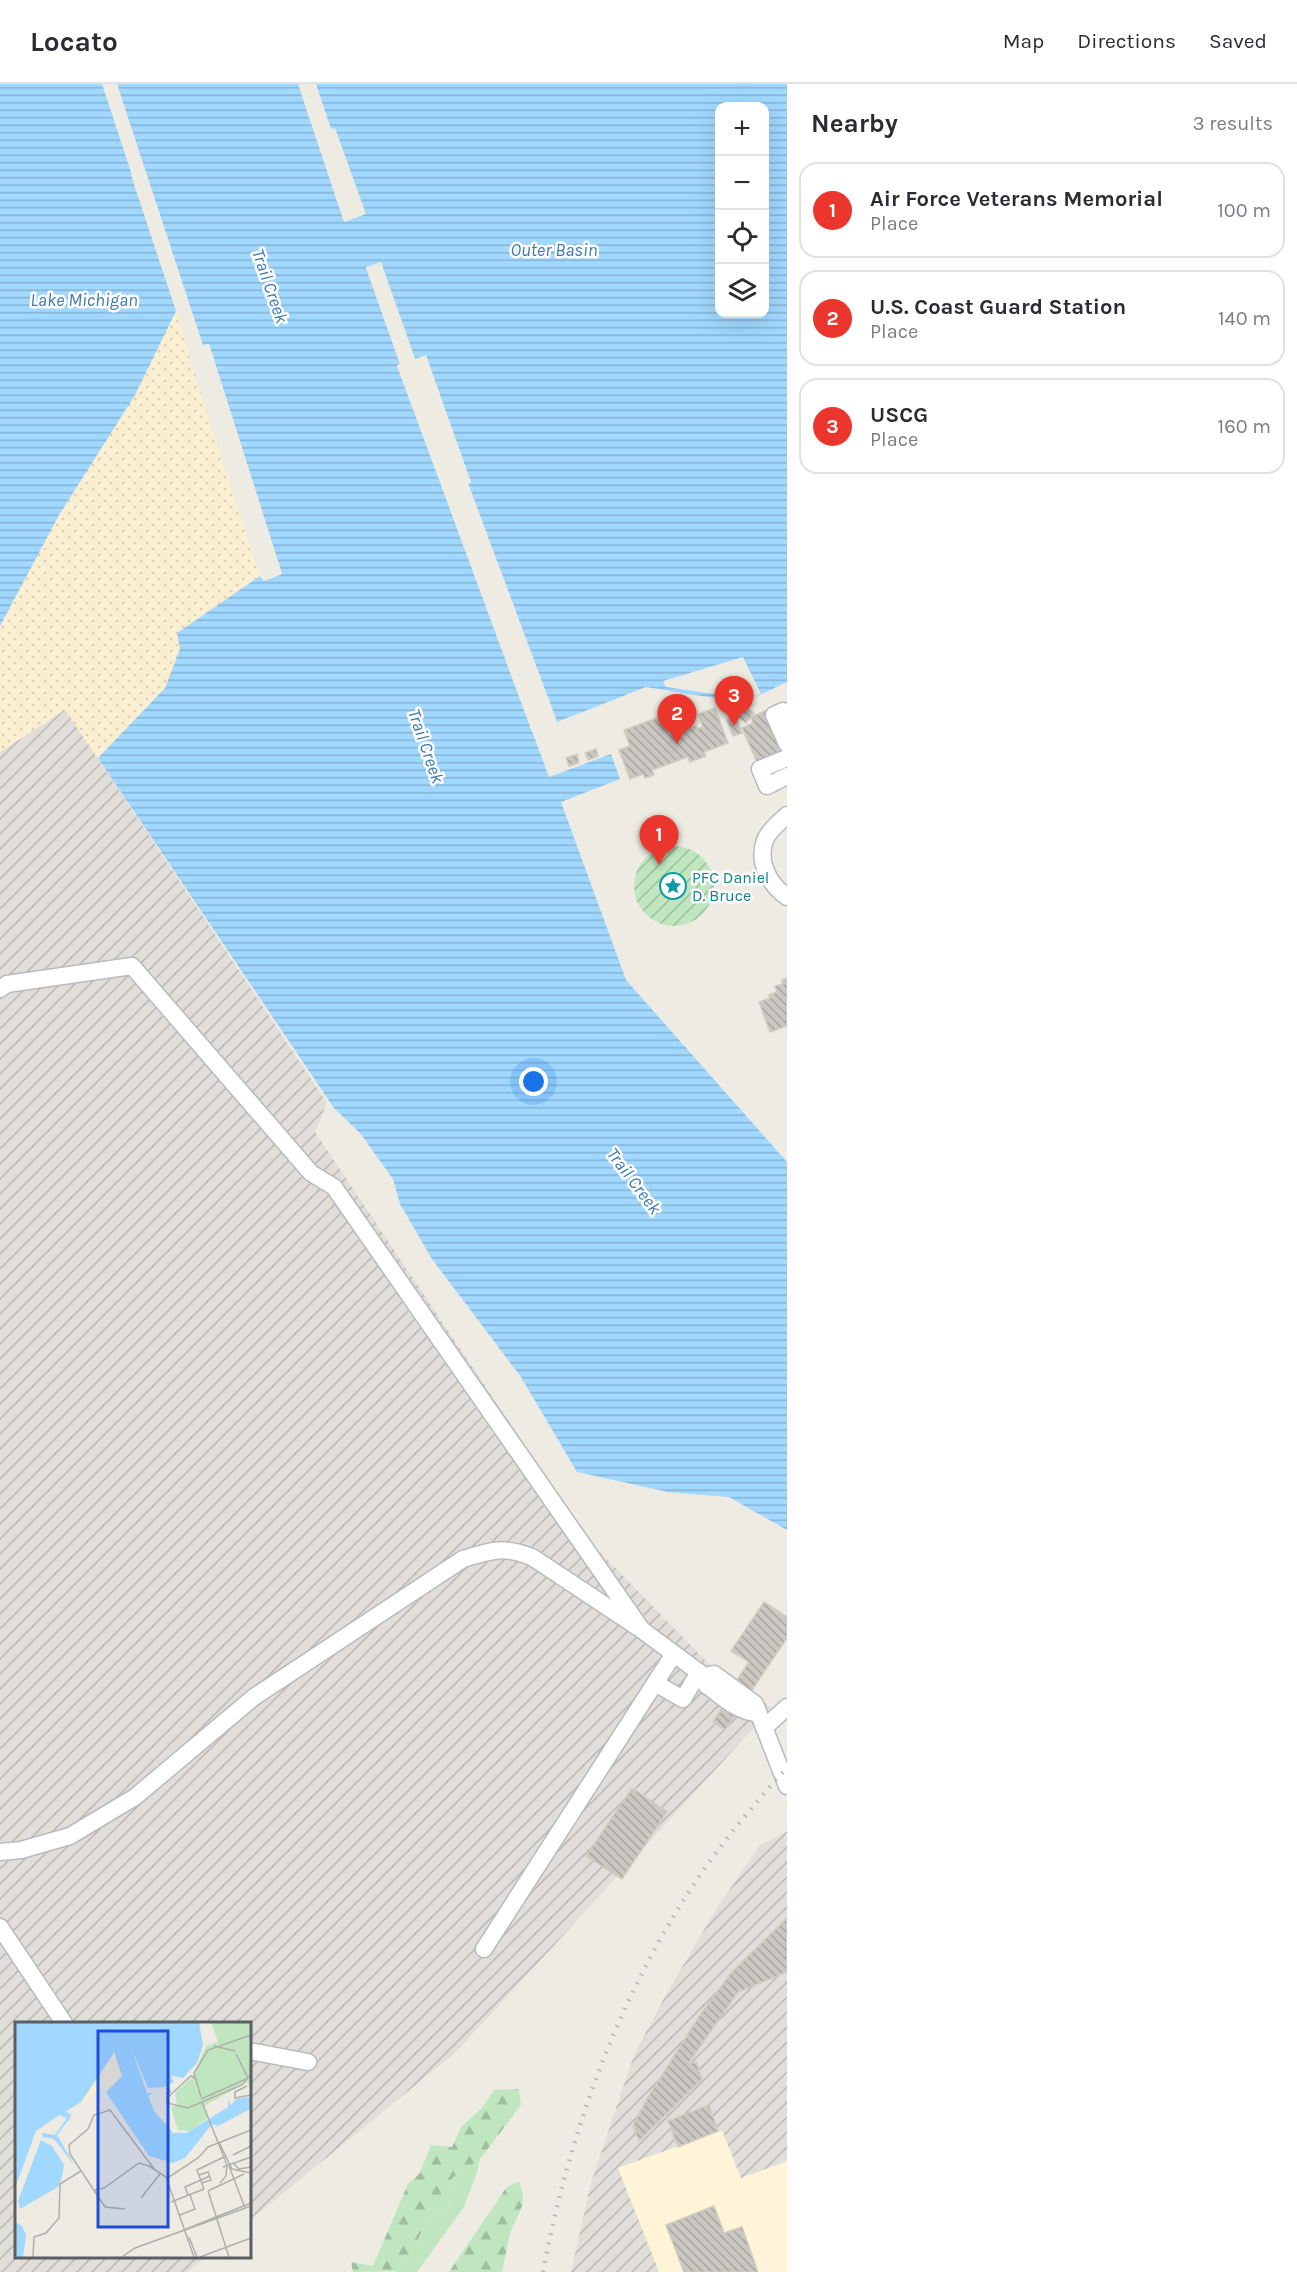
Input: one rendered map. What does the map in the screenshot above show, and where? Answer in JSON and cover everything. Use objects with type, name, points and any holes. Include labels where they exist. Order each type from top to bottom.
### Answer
[{"type":"street","points":[[787,719],[783,711],[774,715],[787,744]]},
{"type":"street","points":[[787,758],[760,769],[767,786],[787,777]]},
{"type":"street","points":[[787,815],[765,840],[764,863],[766,874],[772,884],[787,897]]},
{"type":"street","points":[[0,989],[7,984],[132,966],[311,1173],[334,1187],[642,1630]]},
{"type":"street","points":[[0,1852],[21,1850],[70,1836],[135,1797],[254,1697],[464,1559],[488,1551],[514,1550],[543,1564],[675,1654],[702,1674],[706,1685],[730,1702],[745,1712],[757,1713],[787,1786]]},
{"type":"street","points":[[484,1949],[675,1654]]},
{"type":"street","points":[[655,1683],[683,1699],[702,1674]]},
{"type":"street","points":[[764,1728],[787,1707]]},
{"type":"street","points":[[0,1927],[63,2022]]},
{"type":"street","points":[[250,2051],[308,2062]]},
{"type":"shaded area","points":[[65,709],[327,1103],[315,1132],[589,1541],[709,1664],[772,1708],[456,2052],[250,2220],[250,2022],[15,2022],[15,2257],[206,2257],[187,2272],[0,2272],[0,752]]},
{"type":"shaded area","points":[[787,1831],[787,2161],[741,2178],[722,2130],[618,2168],[659,2272],[571,2272],[591,2183],[634,2055],[715,1911],[760,1845]]},
{"type":"shaded area","points":[[722,2130],[741,2178],[787,2161],[787,2272],[659,2272],[617,2168]]},
{"type":"green space","points":[[674,846],[689,849],[702,858],[711,871],[714,886],[711,901],[702,914],[689,923],[674,926],[659,923],[646,914],[637,901],[634,886],[637,871],[646,858],[659,849]]},
{"type":"green space","points":[[519,2089],[521,2105],[480,2159],[452,2178],[449,2205],[425,2224],[411,2255],[397,2271],[353,2272],[351,2262],[373,2266],[408,2184],[420,2173],[431,2145],[452,2147],[462,2126],[482,2108],[494,2090]]},
{"type":"green space","points":[[480,2159],[464,2207],[417,2272],[396,2272],[411,2255],[425,2224],[449,2205],[452,2178]]},
{"type":"green space","points":[[519,2181],[523,2194],[522,2206],[510,2233],[502,2272],[449,2272],[506,2188]]},
{"type":"sand","points":[[0,84],[102,84],[189,349],[187,350],[260,576],[202,615],[189,664],[109,775],[65,710],[0,752]]},
{"type":"water","points":[[0,84],[787,84],[787,682],[751,699],[752,704],[646,687],[557,722],[468,483],[471,482],[426,356],[415,359],[381,263],[366,268],[400,364],[397,366],[549,777],[611,754],[620,779],[561,802],[626,980],[787,1162],[787,1530],[729,1497],[668,1492],[577,1472],[521,1377],[432,1259],[400,1204],[393,1179],[360,1133],[334,1108],[98,758],[165,688],[180,649],[177,633],[260,576],[264,581],[282,574],[209,344],[203,346],[144,170],[131,175],[176,311],[135,395],[59,515],[0,626]]},
{"type":"pier","points":[[102,84],[117,84],[203,345],[209,344],[282,574],[264,581],[259,573],[265,577],[278,573],[207,348],[201,347],[142,174],[135,177],[179,310],[178,315]]},
{"type":"pier","points":[[298,84],[316,84],[331,129],[335,128],[366,214],[344,222]]},
{"type":"pier","points":[[381,262],[415,359],[426,355],[471,483],[468,484],[557,722],[555,723],[465,484],[467,481],[424,359],[412,361],[379,266],[370,269],[403,363],[401,367],[535,731],[532,732],[397,365],[400,364],[366,267]]},
{"type":"pier","points":[[743,657],[761,694],[750,699],[666,687],[663,681]]},
{"type":"building","points":[[744,706],[754,713],[746,723],[737,716]]},
{"type":"building","points":[[715,708],[728,743],[704,752],[706,756],[690,762],[688,757],[652,770],[654,775],[645,778],[643,774],[630,779],[619,750],[630,746],[624,730],[674,712],[676,716],[682,714],[688,729],[696,726],[697,729],[703,727],[698,714]]},
{"type":"building","points":[[772,708],[787,758],[760,769],[742,728],[753,723],[751,717]]},
{"type":"building","points":[[735,716],[742,733],[733,736],[727,720]]},
{"type":"building","points":[[596,749],[598,756],[588,760],[585,753]]},
{"type":"building","points":[[577,754],[579,763],[569,766],[566,758]]},
{"type":"building","points":[[787,978],[787,1026],[770,1032],[759,1002],[770,998],[769,995],[777,992],[775,986],[783,984],[782,980]]},
{"type":"building","points":[[764,1602],[787,1617],[787,1638],[750,1693],[735,1683],[749,1662],[731,1651]]},
{"type":"building","points":[[722,1708],[734,1716],[725,1730],[713,1722]]},
{"type":"building","points":[[632,1788],[667,1812],[622,1879],[586,1856]]},
{"type":"building","points":[[787,1918],[787,1972],[738,1992],[688,2064],[696,2062],[702,2079],[639,2141],[633,2126],[648,2097],[700,2015],[731,1973]]},
{"type":"building","points":[[709,2105],[718,2131],[678,2147],[668,2121]]},
{"type":"building","points":[[714,2206],[724,2233],[742,2227],[758,2272],[684,2272],[666,2225]]},
{"type":"railway","points":[[543,2272],[572,2150],[615,2031],[642,1974],[672,1919],[707,1866],[745,1816],[787,1768]]},
{"type":"place","name":"USCG","points":[[734,726]]},
{"type":"place","name":"U.S. Coast Guard Station","points":[[677,744]]},
{"type":"place","name":"Air Force Veterans Memorial","points":[[659,865]]},
{"type":"place","name":"PFC Daniel D. Bruce","points":[[673,886]]},
{"type":"water label","name":"Outer Basin","points":[[554,250]]},
{"type":"water label","name":"Trail Creek","points":[[270,286]]},
{"type":"water label","name":"Lake Michigan","points":[[84,300]]},
{"type":"water label","name":"Trail Creek","points":[[426,746]]},
{"type":"water label","name":"Trail Creek","points":[[634,1181]]}]
